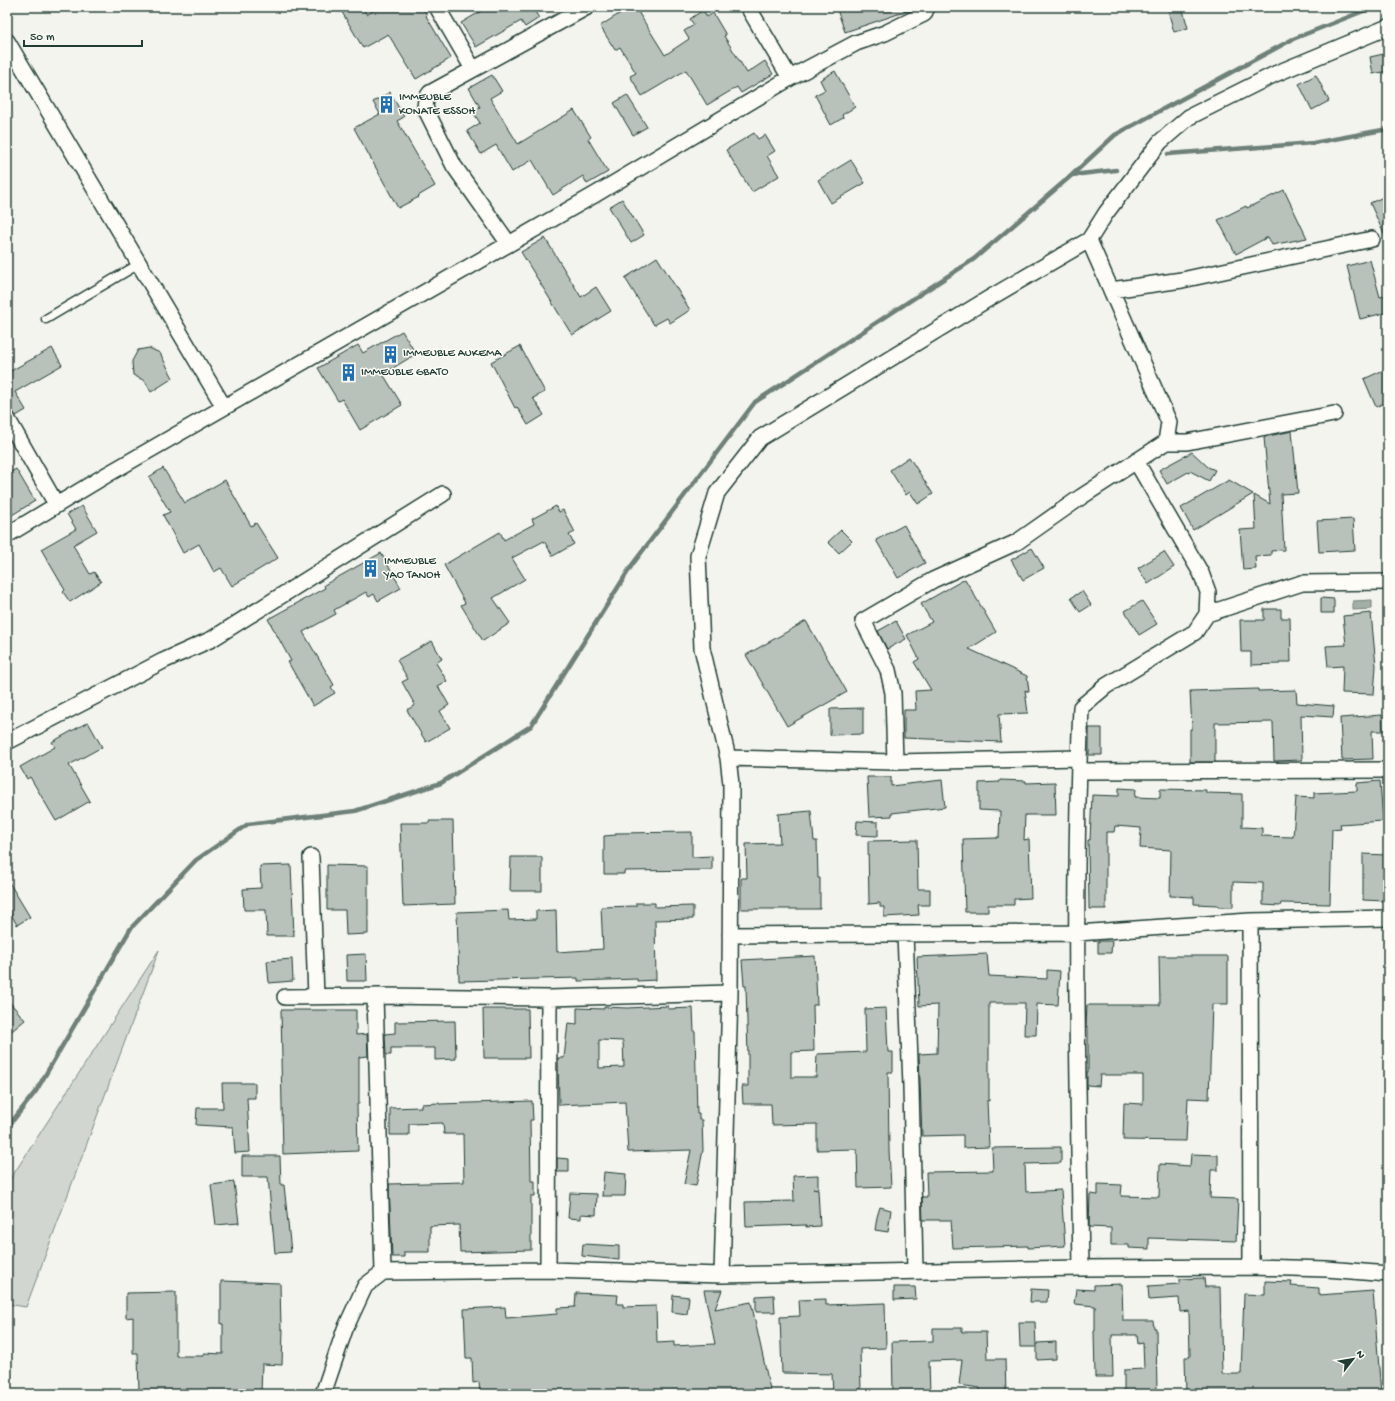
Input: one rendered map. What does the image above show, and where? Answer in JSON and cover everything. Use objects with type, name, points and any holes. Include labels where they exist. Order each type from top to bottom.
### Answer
[{"type":"street","points":[[437,7],[473,69]]},
{"type":"street","points":[[509,244],[454,166],[426,108],[426,99],[430,93],[587,7]]},
{"type":"street","points":[[748,7],[790,78]]},
{"type":"street","points":[[7,535],[56,504],[596,194],[790,78],[856,43],[885,33],[924,14],[927,7]]},
{"type":"street","points":[[722,1275],[730,993],[731,784],[728,758],[702,648],[698,556],[717,493],[760,438],[981,303],[1089,240],[1106,212],[1160,142],[1189,118],[1275,74],[1388,27]]},
{"type":"street","points":[[7,40],[224,407]]},
{"type":"street","points":[[1111,290],[1182,280],[1372,239]]},
{"type":"street","points":[[1089,240],[1169,422],[1166,442]]},
{"type":"street","points":[[896,762],[893,692],[888,670],[863,620],[933,580],[1017,542],[1081,497],[1166,442],[1187,442],[1334,414]]},
{"type":"street","points":[[7,418],[56,504]]},
{"type":"street","points":[[1081,1268],[1077,933],[1081,707],[1106,686],[1195,632],[1207,614],[1208,592],[1202,573],[1136,461]]},
{"type":"street","points":[[8,738],[163,661],[212,639],[443,494]]},
{"type":"street","points":[[1207,614],[1302,583],[1388,582]]},
{"type":"street","points":[[728,758],[1388,770]]},
{"type":"street","points":[[311,856],[316,997]]},
{"type":"street","points":[[730,936],[1077,933],[1250,921],[1388,918]]},
{"type":"street","points":[[1250,921],[1251,1267]]},
{"type":"street","points":[[905,934],[916,1270]]},
{"type":"street","points":[[285,997],[375,996],[549,998],[730,993]]},
{"type":"street","points":[[375,996],[383,1272]]},
{"type":"street","points":[[548,1270],[549,998]]},
{"type":"street","points":[[323,1394],[345,1329],[365,1286],[383,1272],[548,1270],[722,1275],[916,1270],[1251,1267],[1326,1269],[1388,1274]]},
{"type":"lane","points":[[46,319],[140,264]]},
{"type":"shaded area","points":[[1372,600],[1372,609],[1353,610],[1353,601]]},
{"type":"shaded area","points":[[159,950],[26,1307],[7,1304],[7,1184]]},
{"type":"building","points":[[339,7],[362,7],[367,15],[378,7],[422,7],[451,58],[416,79],[388,34],[363,48]]},
{"type":"building","points":[[488,7],[532,7],[539,18],[525,27],[521,21],[476,47],[461,23]]},
{"type":"building","points":[[630,7],[635,7],[665,55],[689,39],[684,31],[694,25],[690,19],[703,10],[707,17],[713,13],[726,35],[724,36],[747,73],[765,61],[773,74],[741,93],[737,87],[707,105],[686,70],[642,96],[630,76],[636,73],[620,47],[615,50],[600,26]]},
{"type":"building","points":[[836,7],[912,7],[913,9],[845,32]]},
{"type":"building","points":[[1167,7],[1182,7],[1188,28],[1174,32]]},
{"type":"building","points":[[1388,53],[1388,71],[1373,74],[1370,57]]},
{"type":"building","points":[[835,71],[855,107],[842,115],[843,118],[831,125],[815,95],[825,90],[820,80]]},
{"type":"building","points":[[492,75],[502,91],[490,98],[518,144],[574,110],[591,137],[588,139],[608,172],[587,184],[583,176],[553,195],[532,160],[512,172],[496,145],[481,154],[467,131],[480,123],[473,112],[480,107],[469,88]]},
{"type":"building","points":[[1316,75],[1329,101],[1312,110],[1299,84]]},
{"type":"building","points":[[390,92],[404,117],[397,121],[435,186],[418,196],[419,197],[398,208],[354,128],[380,114],[373,102]]},
{"type":"building","points":[[627,95],[647,127],[633,135],[614,103]]},
{"type":"building","points":[[754,133],[758,139],[765,135],[775,151],[767,156],[779,176],[752,192],[726,150]]},
{"type":"building","points":[[851,160],[865,183],[831,203],[818,180]]},
{"type":"building","points":[[1284,190],[1307,238],[1272,245],[1268,237],[1236,254],[1218,220]]},
{"type":"building","points":[[1388,195],[1388,243],[1370,203]]},
{"type":"building","points":[[622,199],[644,235],[631,243],[609,207]]},
{"type":"building","points":[[545,238],[581,297],[596,287],[611,311],[572,335],[521,252]]},
{"type":"building","points":[[657,257],[690,310],[670,323],[667,318],[654,325],[625,278]]},
{"type":"building","points":[[1370,260],[1380,297],[1388,295],[1388,312],[1360,319],[1347,266]]},
{"type":"building","points":[[402,331],[416,354],[383,374],[402,405],[360,430],[342,399],[338,401],[318,368],[358,345],[363,353]]},
{"type":"building","points":[[520,346],[545,392],[533,398],[544,415],[528,425],[517,407],[515,408],[491,362]]},
{"type":"building","points":[[52,348],[62,365],[15,392],[26,410],[16,416],[7,407],[7,373]]},
{"type":"building","points":[[149,348],[160,353],[173,378],[151,392],[145,381],[133,375],[132,361],[138,350]]},
{"type":"building","points":[[1388,368],[1388,401],[1376,407],[1364,379]]},
{"type":"building","points":[[1292,431],[1298,493],[1281,494],[1284,550],[1271,551],[1271,555],[1255,556],[1256,569],[1243,570],[1240,530],[1256,529],[1254,495],[1270,504],[1264,437]]},
{"type":"building","points":[[1192,452],[1208,467],[1215,470],[1209,481],[1190,471],[1167,484],[1159,470]]},
{"type":"building","points":[[909,457],[933,494],[918,504],[910,492],[906,495],[890,470]]},
{"type":"building","points":[[163,468],[185,503],[225,480],[251,526],[256,523],[278,558],[232,586],[221,568],[214,572],[199,544],[183,553],[163,515],[170,512],[149,477]]},
{"type":"building","points":[[16,469],[35,501],[7,518],[7,474]]},
{"type":"building","points":[[1229,480],[1253,494],[1193,530],[1181,508]]},
{"type":"building","points":[[82,506],[97,531],[73,545],[90,574],[94,572],[101,582],[70,602],[63,592],[65,590],[41,549],[76,529],[67,514]]},
{"type":"building","points":[[556,506],[559,512],[563,510],[575,532],[569,535],[574,544],[553,556],[544,541],[512,558],[525,579],[493,598],[510,623],[483,641],[461,605],[465,603],[444,565],[500,532],[504,540],[534,524],[532,519]]},
{"type":"building","points":[[1353,519],[1355,550],[1319,552],[1317,521]]},
{"type":"building","points":[[904,525],[925,563],[898,578],[876,540]]},
{"type":"building","points":[[841,530],[852,541],[839,553],[828,542]]},
{"type":"building","points":[[1032,548],[1044,568],[1023,580],[1011,560]]},
{"type":"building","points":[[1164,552],[1174,567],[1148,584],[1138,568]]},
{"type":"building","points":[[381,553],[401,588],[378,601],[374,594],[369,597],[366,592],[334,610],[336,614],[303,632],[334,685],[331,687],[335,693],[313,706],[288,662],[291,661],[268,619],[325,588],[324,585]]},
{"type":"building","points":[[965,579],[996,632],[969,649],[1027,676],[1029,692],[1025,690],[1028,713],[999,714],[1001,742],[904,738],[904,710],[916,710],[915,691],[931,690],[914,662],[919,659],[907,635],[932,622],[921,604]]},
{"type":"building","points":[[1082,591],[1091,605],[1080,612],[1071,598]]},
{"type":"building","points":[[1321,598],[1334,599],[1334,613],[1321,613]]},
{"type":"building","points":[[1142,601],[1157,624],[1139,635],[1125,611]]},
{"type":"building","points":[[1264,609],[1281,609],[1281,618],[1290,618],[1291,662],[1251,665],[1251,652],[1241,652],[1240,620],[1264,620]]},
{"type":"building","points":[[1371,613],[1376,666],[1374,694],[1342,693],[1343,666],[1328,667],[1326,646],[1346,645],[1343,616]]},
{"type":"building","points":[[806,621],[847,692],[787,726],[746,655]]},
{"type":"building","points":[[896,621],[906,639],[887,649],[878,631]]},
{"type":"building","points":[[432,641],[442,659],[436,663],[447,681],[438,686],[449,705],[440,711],[450,728],[426,742],[407,710],[415,705],[402,682],[408,679],[397,660]]},
{"type":"building","points":[[1258,689],[1258,691],[1296,690],[1297,703],[1334,706],[1333,717],[1301,715],[1302,760],[1274,761],[1273,722],[1215,723],[1215,762],[1190,762],[1190,729],[1192,729],[1190,691]]},
{"type":"building","points":[[863,708],[863,734],[830,735],[830,709]]},
{"type":"building","points":[[1382,715],[1383,731],[1372,731],[1373,759],[1342,760],[1340,718]]},
{"type":"building","points":[[88,722],[102,747],[69,765],[90,801],[56,821],[30,777],[27,779],[20,767],[55,747],[52,742]]},
{"type":"building","points":[[1089,728],[1102,728],[1102,755],[1089,755]]},
{"type":"building","points":[[867,777],[891,777],[891,786],[942,780],[945,807],[892,813],[892,816],[869,817]]},
{"type":"building","points":[[1000,780],[1026,781],[1026,783],[1055,782],[1056,815],[1025,815],[1024,840],[1029,839],[1031,898],[1014,899],[1014,905],[988,905],[988,912],[965,912],[963,839],[999,837],[1000,811],[979,810],[979,783],[1000,782]]},
{"type":"building","points":[[1380,781],[1383,821],[1340,824],[1341,828],[1332,829],[1330,904],[1281,903],[1280,906],[1263,905],[1263,883],[1233,882],[1233,907],[1194,904],[1194,897],[1170,896],[1171,850],[1140,848],[1141,828],[1115,826],[1114,832],[1106,832],[1106,909],[1089,909],[1088,840],[1090,840],[1092,795],[1119,796],[1119,788],[1136,789],[1135,797],[1160,798],[1160,789],[1206,790],[1206,793],[1242,794],[1242,827],[1262,828],[1262,836],[1293,837],[1296,797],[1314,798],[1314,793],[1357,791],[1357,783]]},
{"type":"building","points":[[811,811],[814,841],[817,841],[818,878],[820,878],[820,909],[741,909],[741,878],[747,878],[746,844],[780,843],[778,814]]},
{"type":"building","points":[[429,821],[453,821],[455,904],[403,906],[400,823],[429,823]]},
{"type":"building","points":[[857,821],[878,822],[878,836],[856,835]]},
{"type":"building","points":[[692,832],[692,857],[712,856],[712,870],[624,871],[624,874],[604,874],[604,836],[616,835],[616,833]]},
{"type":"building","points":[[917,840],[918,889],[930,889],[930,905],[918,905],[919,915],[884,917],[884,907],[880,907],[880,903],[869,904],[868,841]]},
{"type":"building","points":[[1363,854],[1386,855],[1385,901],[1363,900]]},
{"type":"building","points":[[511,857],[542,857],[542,891],[510,891]]},
{"type":"building","points":[[291,865],[294,936],[267,936],[266,910],[244,910],[243,889],[261,888],[260,866]]},
{"type":"building","points":[[327,865],[368,866],[368,934],[346,935],[345,910],[327,910]]},
{"type":"building","points":[[7,879],[30,917],[17,925],[7,907]]},
{"type":"building","points":[[636,903],[655,903],[655,907],[693,906],[693,919],[655,920],[656,980],[637,981],[637,979],[578,981],[578,978],[459,981],[457,912],[508,910],[509,920],[536,919],[536,911],[556,910],[557,952],[603,949],[601,907],[636,906]]},
{"type":"building","points":[[1098,941],[1112,941],[1111,953],[1098,953]]},
{"type":"building","points":[[366,954],[367,981],[347,981],[346,955]]},
{"type":"building","points":[[987,954],[989,976],[1047,979],[1047,970],[1060,971],[1058,1005],[1037,1004],[1036,1035],[1024,1035],[1025,1003],[989,1003],[989,1101],[987,1100],[989,1147],[963,1148],[963,1135],[922,1136],[919,1054],[937,1053],[938,1005],[919,1006],[917,957]]},
{"type":"building","points":[[815,956],[817,1005],[813,1005],[814,1051],[791,1052],[791,1077],[816,1077],[817,1054],[866,1052],[865,1009],[886,1008],[888,1052],[893,1052],[893,1072],[888,1072],[891,1187],[858,1188],[857,1149],[817,1150],[817,1124],[772,1125],[771,1104],[743,1104],[742,1086],[748,1086],[748,1056],[746,986],[744,986],[742,960]]},
{"type":"building","points":[[1159,956],[1228,956],[1228,1004],[1212,1004],[1209,1099],[1188,1098],[1186,1141],[1123,1140],[1124,1103],[1143,1104],[1143,1075],[1100,1075],[1099,1086],[1087,1085],[1087,1005],[1160,1005]]},
{"type":"building","points":[[292,959],[293,981],[269,983],[267,961]]},
{"type":"building","points":[[7,999],[25,1020],[7,1035]]},
{"type":"building","points":[[668,1006],[668,1009],[693,1008],[697,1114],[699,1114],[699,1120],[702,1120],[703,1150],[696,1186],[684,1184],[691,1150],[628,1152],[625,1102],[559,1105],[558,1058],[564,1058],[568,1023],[577,1024],[577,1008]],"holes":[[[599,1040],[623,1041],[624,1067],[599,1068]]]},
{"type":"building","points":[[483,1009],[528,1009],[529,1058],[484,1058]]},
{"type":"building","points":[[281,1010],[356,1010],[356,1035],[367,1034],[368,1056],[359,1057],[359,1104],[357,1104],[358,1151],[283,1154]]},
{"type":"building","points":[[455,1021],[456,1059],[435,1060],[435,1048],[391,1048],[391,1055],[386,1055],[385,1034],[395,1033],[395,1022]]},
{"type":"building","points":[[222,1083],[255,1083],[255,1098],[247,1098],[250,1152],[235,1153],[233,1127],[196,1125],[197,1108],[223,1108]]},
{"type":"building","points":[[532,1101],[533,1120],[530,1120],[531,1181],[535,1181],[535,1196],[531,1196],[531,1250],[460,1252],[459,1225],[430,1226],[430,1252],[404,1252],[404,1257],[392,1257],[389,1184],[464,1182],[463,1134],[444,1134],[443,1123],[409,1124],[409,1135],[390,1135],[390,1108],[421,1107],[421,1104],[439,1103]]},
{"type":"building","points":[[1061,1147],[1061,1163],[1025,1164],[1026,1192],[1061,1190],[1065,1246],[1028,1248],[1028,1246],[953,1248],[951,1220],[923,1220],[922,1197],[927,1197],[926,1172],[993,1171],[992,1148]]},
{"type":"building","points":[[1191,1154],[1218,1155],[1218,1170],[1211,1170],[1210,1198],[1238,1199],[1236,1241],[1149,1238],[1149,1249],[1129,1248],[1129,1245],[1111,1245],[1111,1228],[1089,1227],[1090,1194],[1098,1195],[1098,1184],[1122,1185],[1121,1196],[1159,1197],[1160,1164],[1190,1166]]},
{"type":"building","points":[[242,1156],[280,1156],[281,1185],[284,1185],[291,1252],[275,1253],[268,1177],[242,1177]]},
{"type":"building","points":[[557,1158],[569,1159],[569,1172],[557,1172]]},
{"type":"building","points":[[604,1172],[626,1174],[625,1196],[602,1196]]},
{"type":"building","points":[[818,1175],[818,1189],[813,1189],[818,1190],[820,1226],[746,1227],[745,1202],[794,1201],[793,1176]]},
{"type":"building","points":[[234,1182],[239,1223],[216,1225],[211,1185]]},
{"type":"building","points":[[570,1193],[597,1194],[596,1215],[581,1214],[581,1219],[568,1218]]},
{"type":"building","points":[[880,1207],[891,1210],[888,1232],[875,1230]]},
{"type":"building","points":[[583,1244],[619,1246],[619,1260],[582,1256]]},
{"type":"building","points":[[1204,1278],[1205,1287],[1220,1287],[1222,1374],[1241,1374],[1244,1294],[1265,1295],[1265,1281],[1292,1282],[1291,1286],[1319,1288],[1319,1295],[1373,1291],[1381,1394],[1186,1394],[1185,1357],[1190,1357],[1189,1311],[1180,1312],[1179,1298],[1149,1300],[1148,1286],[1180,1284],[1180,1279]]},
{"type":"building","points":[[221,1281],[280,1283],[281,1329],[283,1329],[282,1365],[262,1364],[261,1394],[139,1394],[138,1353],[133,1353],[133,1317],[126,1318],[126,1293],[176,1292],[176,1356],[204,1356],[204,1353],[223,1354]]},
{"type":"building","points":[[1122,1284],[1123,1321],[1153,1321],[1154,1328],[1156,1328],[1157,1394],[1124,1394],[1124,1370],[1144,1369],[1143,1343],[1138,1344],[1137,1335],[1112,1335],[1113,1377],[1095,1377],[1095,1306],[1074,1304],[1076,1289],[1094,1290],[1094,1285]]},
{"type":"building","points":[[894,1287],[915,1287],[916,1299],[894,1300]]},
{"type":"building","points":[[1031,1289],[1048,1290],[1047,1302],[1030,1302]]},
{"type":"building","points":[[704,1290],[722,1290],[715,1309],[751,1302],[771,1394],[480,1394],[479,1382],[473,1383],[472,1358],[466,1358],[464,1309],[505,1307],[506,1318],[557,1314],[557,1308],[575,1307],[576,1293],[618,1295],[617,1304],[623,1304],[623,1307],[656,1306],[657,1343],[674,1342],[674,1346],[715,1344]]},
{"type":"building","points":[[673,1295],[689,1297],[687,1314],[672,1312]]},
{"type":"building","points":[[774,1295],[775,1312],[756,1312],[756,1296]]},
{"type":"building","points":[[826,1299],[826,1305],[885,1303],[886,1348],[860,1349],[861,1392],[833,1393],[832,1374],[782,1373],[780,1317],[800,1316],[799,1300]]},
{"type":"building","points":[[1019,1322],[1035,1322],[1036,1347],[1020,1347]]},
{"type":"building","points":[[933,1328],[962,1328],[962,1332],[986,1332],[987,1359],[1005,1359],[1006,1394],[980,1394],[980,1388],[959,1385],[962,1360],[929,1361],[930,1394],[893,1394],[892,1342],[933,1341]]},
{"type":"building","points":[[1056,1342],[1056,1359],[1037,1360],[1037,1343]]},
{"type":"waterway","points":[[7,1128],[36,1091],[131,928],[196,860],[248,824],[355,811],[441,783],[531,726],[632,565],[755,402],[974,259],[1072,175],[1115,135],[1293,39],[1366,10],[1369,7]]},
{"type":"waterway","points":[[1168,154],[1313,143],[1388,129]]},
{"type":"waterway","points":[[1072,175],[1116,170]]},
{"type":"place","name":"IMMEUBLE KONATE ESSOH","points":[[386,105]]},
{"type":"place","name":"IMMEUBLE AUKEMA","points":[[390,354]]},
{"type":"place","name":"IMMEUBLE GBATO","points":[[348,373]]},
{"type":"place","name":"IMMEUBLE YAO TANOH","points":[[371,569]]}]
